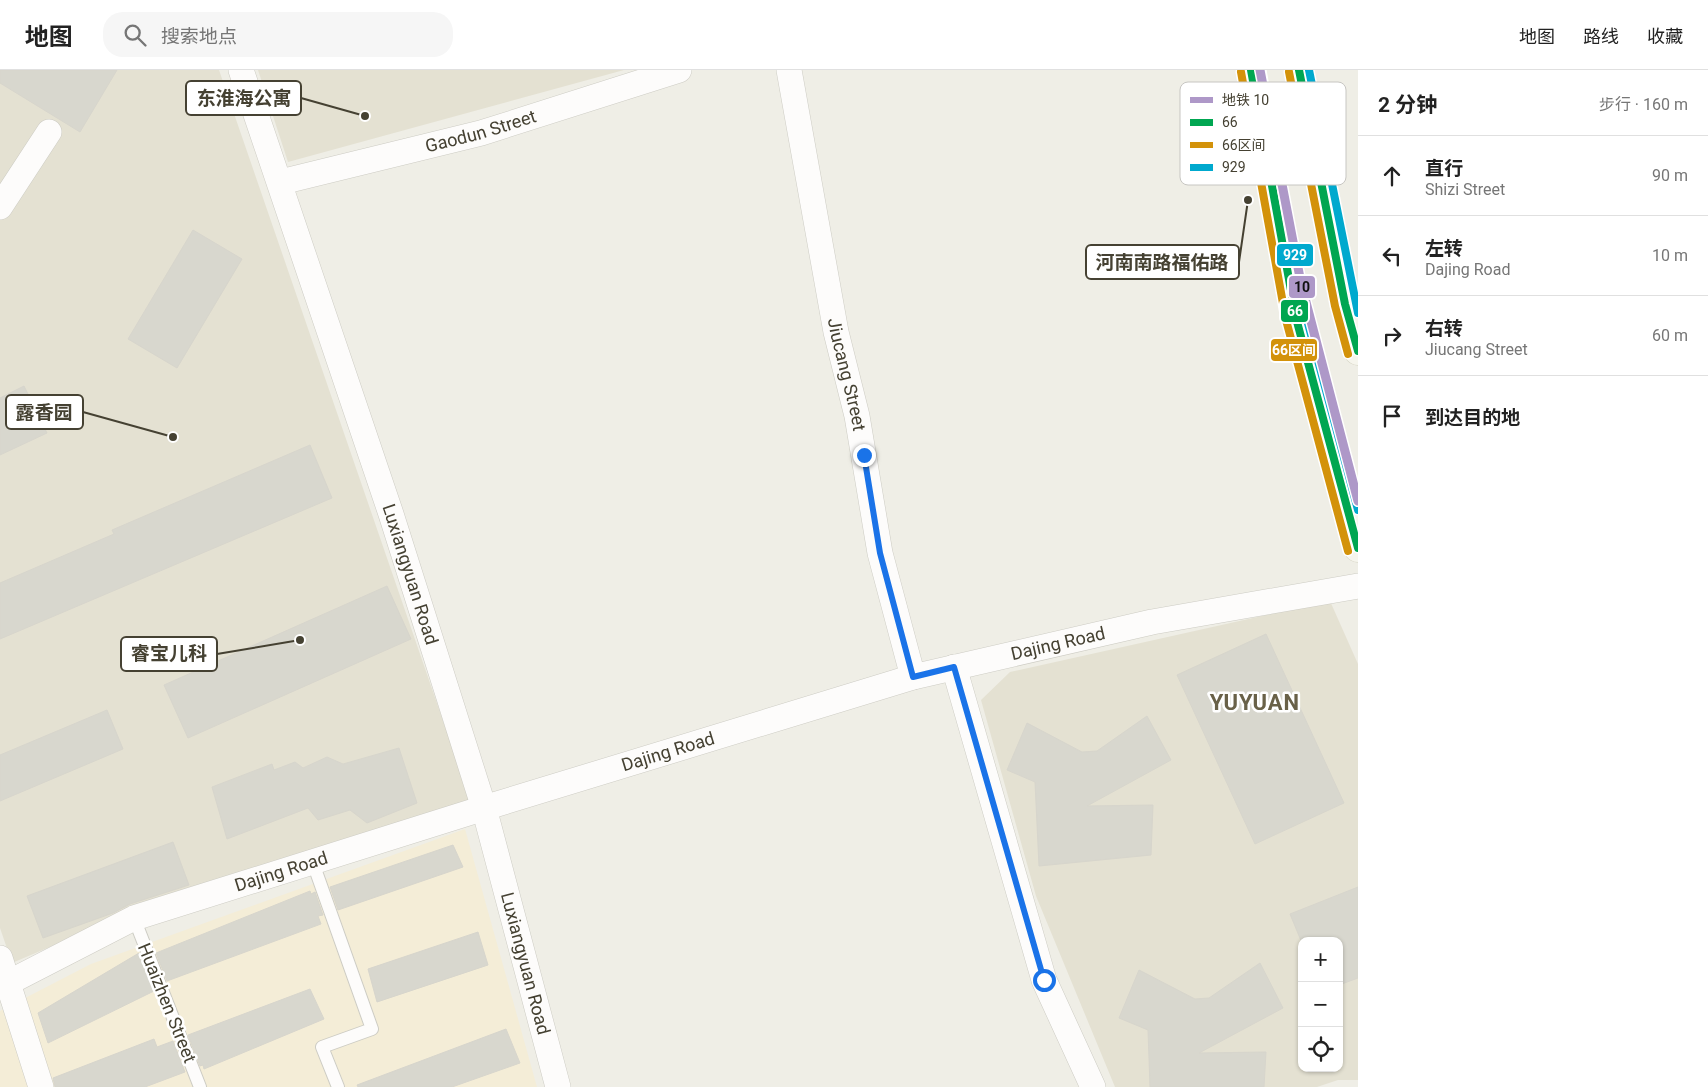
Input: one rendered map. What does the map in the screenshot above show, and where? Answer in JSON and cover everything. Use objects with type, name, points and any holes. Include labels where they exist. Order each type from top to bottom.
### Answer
[{"type":"main road","points":[[1272,185],[1296,318],[1358,548]]},
{"type":"main road","points":[[1322,185],[1345,304],[1358,351]]},
{"type":"street","name":"Luxiangyuan Road","points":[[241,70],[391,514],[484,808],[558,1087]]},
{"type":"street","name":"Gaodun Street","points":[[280,182],[481,133],[679,70]]},
{"type":"street","name":"Jiucang Street","points":[[789,70],[836,332],[862,445],[880,553],[913,677]]},
{"type":"street","points":[[0,207],[49,132]]},
{"type":"street","name":"Dajing Road","points":[[4,985],[134,918],[484,808],[913,677],[1152,622],[1358,586]]},
{"type":"street","points":[[954,667],[1044,980],[1093,1087]]},
{"type":"street","points":[[0,958],[4,985],[41,1087]]},
{"type":"lane","points":[[313,863],[372,1029],[322,1047],[338,1087]]},
{"type":"lane","name":"Huaizhen Street","points":[[134,918],[200,1087]]},
{"type":"shaded area","points":[[0,70],[219,70],[472,805],[144,907],[12,963],[0,928]]},
{"type":"shaded area","points":[[258,70],[624,70],[288,162]]},
{"type":"shaded area","points":[[1330,601],[1358,664],[1358,1080],[1338,1080],[1317,1087],[1115,1087],[1036,896],[981,700],[1010,672]]},
{"type":"shaded area","points":[[465,829],[537,1087],[0,1087],[0,1011],[91,964]]},
{"type":"building","points":[[0,70],[117,70],[80,132],[0,83]]},
{"type":"building","points":[[193,230],[242,259],[177,368],[128,339]]},
{"type":"building","points":[[24,386],[47,433],[0,455],[0,398]]},
{"type":"building","points":[[310,445],[332,498],[0,639],[0,583],[114,534],[112,530]]},
{"type":"building","points":[[387,586],[411,639],[188,738],[164,685]]},
{"type":"building","points":[[1266,634],[1344,803],[1255,844],[1177,675]]},
{"type":"building","points":[[107,710],[123,749],[0,801],[0,755]]},
{"type":"building","points":[[1147,716],[1171,760],[1087,806],[1153,805],[1151,855],[1039,866],[1035,782],[1007,770],[1027,723],[1082,752],[1097,751]]},
{"type":"building","points":[[399,748],[417,803],[367,823],[350,810],[318,820],[308,808],[227,839],[212,787],[272,764],[274,770],[295,762],[303,768],[327,757],[343,764]]},
{"type":"building","points":[[173,842],[189,885],[130,904],[113,913],[43,938],[27,896]]},
{"type":"building","points":[[453,845],[463,867],[338,910],[330,887]]},
{"type":"building","points":[[1358,887],[1358,978],[1343,984],[1343,937],[1300,937],[1290,914]]},
{"type":"building","points":[[310,891],[311,894],[315,892],[323,915],[318,916],[321,924],[167,981],[156,953]]},
{"type":"building","points":[[478,932],[488,965],[377,1002],[368,969]]},
{"type":"building","points":[[139,953],[154,991],[48,1043],[38,1013]]},
{"type":"building","points":[[1260,963],[1283,1008],[1199,1053],[1266,1052],[1264,1087],[1150,1087],[1148,1030],[1119,1018],[1139,970],[1195,999],[1209,998]]},
{"type":"building","points":[[310,989],[324,1019],[204,1069],[203,1065],[200,1066],[188,1035]]},
{"type":"building","points":[[506,1029],[520,1063],[452,1087],[358,1087],[357,1085]]},
{"type":"building","points":[[154,1039],[157,1047],[173,1041],[185,1072],[145,1087],[55,1087],[53,1078]]},
{"type":"metro line","name":"10","points":[[1260,70],[1262,82]]},
{"type":"metro line","name":"10","points":[[1282,185],[1301,283],[1358,501]]},
{"type":"transit line","name":"66","points":[[1251,70],[1253,82]]},
{"type":"transit line","name":"929","points":[[1261,70],[1263,82]]},
{"type":"transit line","name":"66","points":[[1299,70],[1301,82]]},
{"type":"transit line","name":"929","points":[[1309,70],[1311,82]]},
{"type":"transit line","name":"66区间","points":[[1241,72],[1243,82]]},
{"type":"transit line","name":"66区间","points":[[1289,72],[1291,82]]},
{"type":"transit line","name":"66区间","points":[[1262,185],[1286,320],[1348,551]]},
{"type":"transit line","name":"66","points":[[1272,185],[1296,318],[1358,548]]},
{"type":"transit line","name":"929","points":[[1282,185],[1306,316],[1358,510]]},
{"type":"transit line","name":"66区间","points":[[1311,185],[1335,306],[1348,354]]},
{"type":"transit line","name":"66","points":[[1322,185],[1345,304],[1358,351]]},
{"type":"transit line","name":"929","points":[[1332,185],[1358,313]]},
{"type":"place","name":"东淮海公寓","points":[[365,116]]},
{"type":"place","name":"河南南路福佑路","points":[[1248,200]]},
{"type":"place","name":"露香园","points":[[173,437]]},
{"type":"place","name":"睿宝儿科","points":[[300,640]]},
{"type":"district","name":"YUYUAN","points":[[1255,702]]},
{"type":"route","points":[[864,455],[880,553],[913,677],[954,667],[1044,980]]}]
